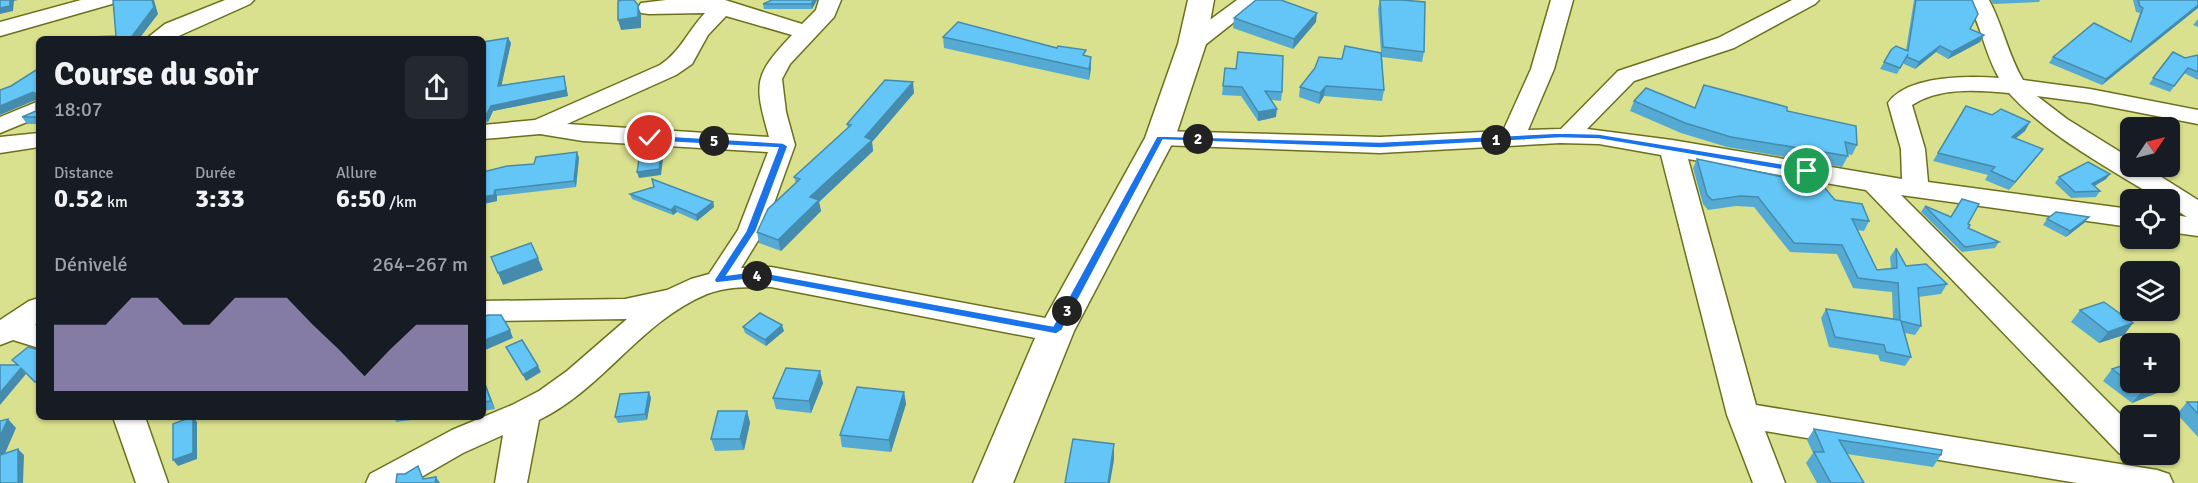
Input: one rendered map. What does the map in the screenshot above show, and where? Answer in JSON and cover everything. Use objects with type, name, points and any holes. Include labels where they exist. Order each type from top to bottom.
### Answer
[{"type":"main road","points":[[993,483],[1056,330],[1160,138],[1192,44],[1201,0]]},
{"type":"street","points":[[0,29],[105,0]]},
{"type":"street","points":[[161,36],[173,28],[243,0]]},
{"type":"street","points":[[719,280],[751,231],[783,146],[774,112],[770,79],[780,61],[826,12],[830,0]]},
{"type":"street","points":[[1192,44],[1251,0]]},
{"type":"street","points":[[1510,140],[1537,85],[1547,56],[1556,14],[1562,0]]},
{"type":"street","points":[[1568,136],[1626,76],[1726,43],[1808,0]]},
{"type":"street","points":[[1978,0],[1988,18],[2002,64],[2015,86],[2034,106],[2058,124],[2198,212]]},
{"type":"street","points":[[649,8],[698,3],[723,6],[806,33]]},
{"type":"street","points":[[540,127],[668,70],[684,59],[699,32],[723,6]]},
{"type":"street","points":[[1916,189],[1913,149],[1900,103],[1904,97],[1935,87],[1973,84],[2015,86],[2084,94],[2198,117]]},
{"type":"street","points":[[0,126],[36,109]]},
{"type":"street","points":[[486,132],[540,127],[583,134],[783,146]]},
{"type":"street","points":[[1160,138],[1380,145],[1568,136],[1599,137],[1874,183],[2120,217]]},
{"type":"street","points":[[0,145],[36,140]]},
{"type":"street","points":[[1671,148],[1743,415],[1769,483]]},
{"type":"street","points":[[1874,183],[2120,434]]},
{"type":"street","points":[[2180,225],[2198,227]]},
{"type":"street","points":[[382,483],[472,434],[550,400],[668,300],[691,288],[719,280],[750,276],[771,277],[1056,330]]},
{"type":"street","points":[[486,311],[625,309],[668,300]]},
{"type":"street","points":[[5,331],[36,310]]},
{"type":"street","points":[[5,331],[36,336]]},
{"type":"street","points":[[511,483],[519,432],[525,412]]},
{"type":"street","points":[[1743,415],[2157,483]]},
{"type":"street","points":[[130,420],[152,483]]},
{"type":"street","points":[[2151,465],[2168,483]]},
{"type":"building","points":[[0,0],[10,0],[10,6],[0,8]]},
{"type":"building","points":[[113,0],[152,0],[154,7],[132,36],[116,36]]},
{"type":"building","points":[[634,0],[638,5],[638,17],[618,20],[618,1]]},
{"type":"building","points":[[772,0],[814,0],[811,4],[763,4]]},
{"type":"building","points":[[1256,0],[1281,0],[1317,13],[1294,39],[1234,18]]},
{"type":"building","points":[[1380,0],[1425,2],[1424,52],[1383,47]]},
{"type":"building","points":[[1916,0],[1972,0],[1978,14],[1970,29],[1984,35],[1952,52],[1940,46],[1919,62],[1907,57],[1908,54],[1900,68],[1884,62],[1896,46],[1908,51]]},
{"type":"building","points":[[2138,0],[2198,0],[2198,5],[2106,79],[2053,57],[2094,23],[2131,42],[2143,8]]},
{"type":"building","points":[[958,22],[1057,48],[1058,46],[1086,50],[1083,55],[1091,57],[1089,69],[943,37]]},
{"type":"building","points":[[508,38],[498,86],[564,76],[566,90],[491,106],[486,115],[486,42]]},
{"type":"building","points":[[1345,46],[1381,53],[1384,90],[1326,86],[1320,93],[1300,87],[1315,68],[1319,57],[1342,59]]},
{"type":"building","points":[[1238,52],[1283,56],[1282,92],[1265,91],[1277,109],[1258,112],[1242,87],[1223,86],[1225,68],[1236,69]]},
{"type":"building","points":[[2173,52],[2185,58],[2198,55],[2198,72],[2188,68],[2174,86],[2153,78]]},
{"type":"building","points":[[36,70],[36,94],[33,92],[0,106],[0,90],[11,86]]},
{"type":"building","points":[[885,80],[913,82],[865,137],[872,140],[810,197],[819,200],[778,240],[757,232],[768,209],[800,179],[794,177],[851,125],[847,124]]},
{"type":"building","points":[[1704,85],[1787,107],[1787,111],[1856,126],[1857,145],[1845,142],[1848,156],[1731,137],[1685,123],[1634,101],[1646,88],[1695,108]]},
{"type":"building","points":[[1966,106],[1992,115],[2001,109],[2030,122],[2012,137],[2043,149],[2015,182],[1991,171],[1995,167],[1938,153]]},
{"type":"building","points":[[36,111],[36,117],[22,117]]},
{"type":"building","points":[[662,146],[659,169],[637,172],[641,148]]},
{"type":"building","points":[[577,152],[574,181],[495,190],[494,195],[486,196],[486,171],[507,166],[534,164],[536,157]]},
{"type":"building","points":[[1697,159],[1783,177],[1785,168],[1812,173],[1835,200],[1862,204],[1869,221],[1852,219],[1877,270],[1897,268],[1896,248],[1906,266],[1926,264],[1947,284],[1918,288],[1921,326],[1901,321],[1911,357],[1886,352],[1884,345],[1835,337],[1826,309],[1900,320],[1898,283],[1858,278],[1842,245],[1794,243],[1758,197],[1740,196],[1712,200],[1707,195]]},
{"type":"building","points":[[2088,162],[2110,174],[2092,184],[2100,191],[2075,192],[2059,177]]},
{"type":"building","points":[[652,179],[713,202],[696,215],[675,206],[671,210],[630,194],[654,187]]},
{"type":"building","points":[[1962,199],[1979,204],[1968,228],[1999,242],[1965,247],[1925,206],[1951,217]]},
{"type":"building","points":[[2056,212],[2089,217],[2070,231],[2047,219]]},
{"type":"building","points":[[531,243],[538,258],[498,273],[491,257]]},
{"type":"building","points":[[2104,302],[2120,314],[2120,321],[2133,323],[2108,332],[2080,310]]},
{"type":"building","points":[[760,313],[782,325],[765,340],[743,327]]},
{"type":"building","points":[[501,315],[510,330],[486,340],[486,316]]},
{"type":"building","points":[[522,340],[538,366],[523,375],[506,347]]},
{"type":"building","points":[[28,347],[36,349],[36,382],[21,368],[0,393],[0,365],[18,365],[12,360]]},
{"type":"building","points":[[2120,366],[2120,375],[2112,369]]},
{"type":"building","points":[[786,368],[820,371],[809,401],[773,398]]},
{"type":"building","points":[[857,387],[904,392],[889,440],[840,435]]},
{"type":"building","points":[[486,388],[491,401],[486,402]]},
{"type":"building","points":[[649,392],[645,414],[615,417],[620,394]]},
{"type":"building","points":[[2187,402],[2198,402],[2198,414]]},
{"type":"building","points":[[718,411],[747,411],[740,439],[711,439]]},
{"type":"building","points":[[8,419],[0,436],[0,421]]},
{"type":"building","points":[[183,420],[193,420],[193,453],[173,460],[173,424]]},
{"type":"building","points":[[1814,429],[1942,450],[1941,455],[1839,440],[1864,483],[1831,483],[1814,452],[1824,452]]},
{"type":"building","points":[[1073,439],[1114,444],[1108,483],[1065,483]]},
{"type":"building","points":[[18,449],[18,483],[0,483],[0,455]]},
{"type":"building","points":[[418,466],[423,479],[436,477],[435,483],[396,483],[397,474],[405,474]]},
{"type":"route","points":[[650,138],[783,146],[751,231],[719,280],[750,276],[771,277],[1056,330],[1160,138],[1380,145],[1560,136],[1599,137],[1807,171]]}]
